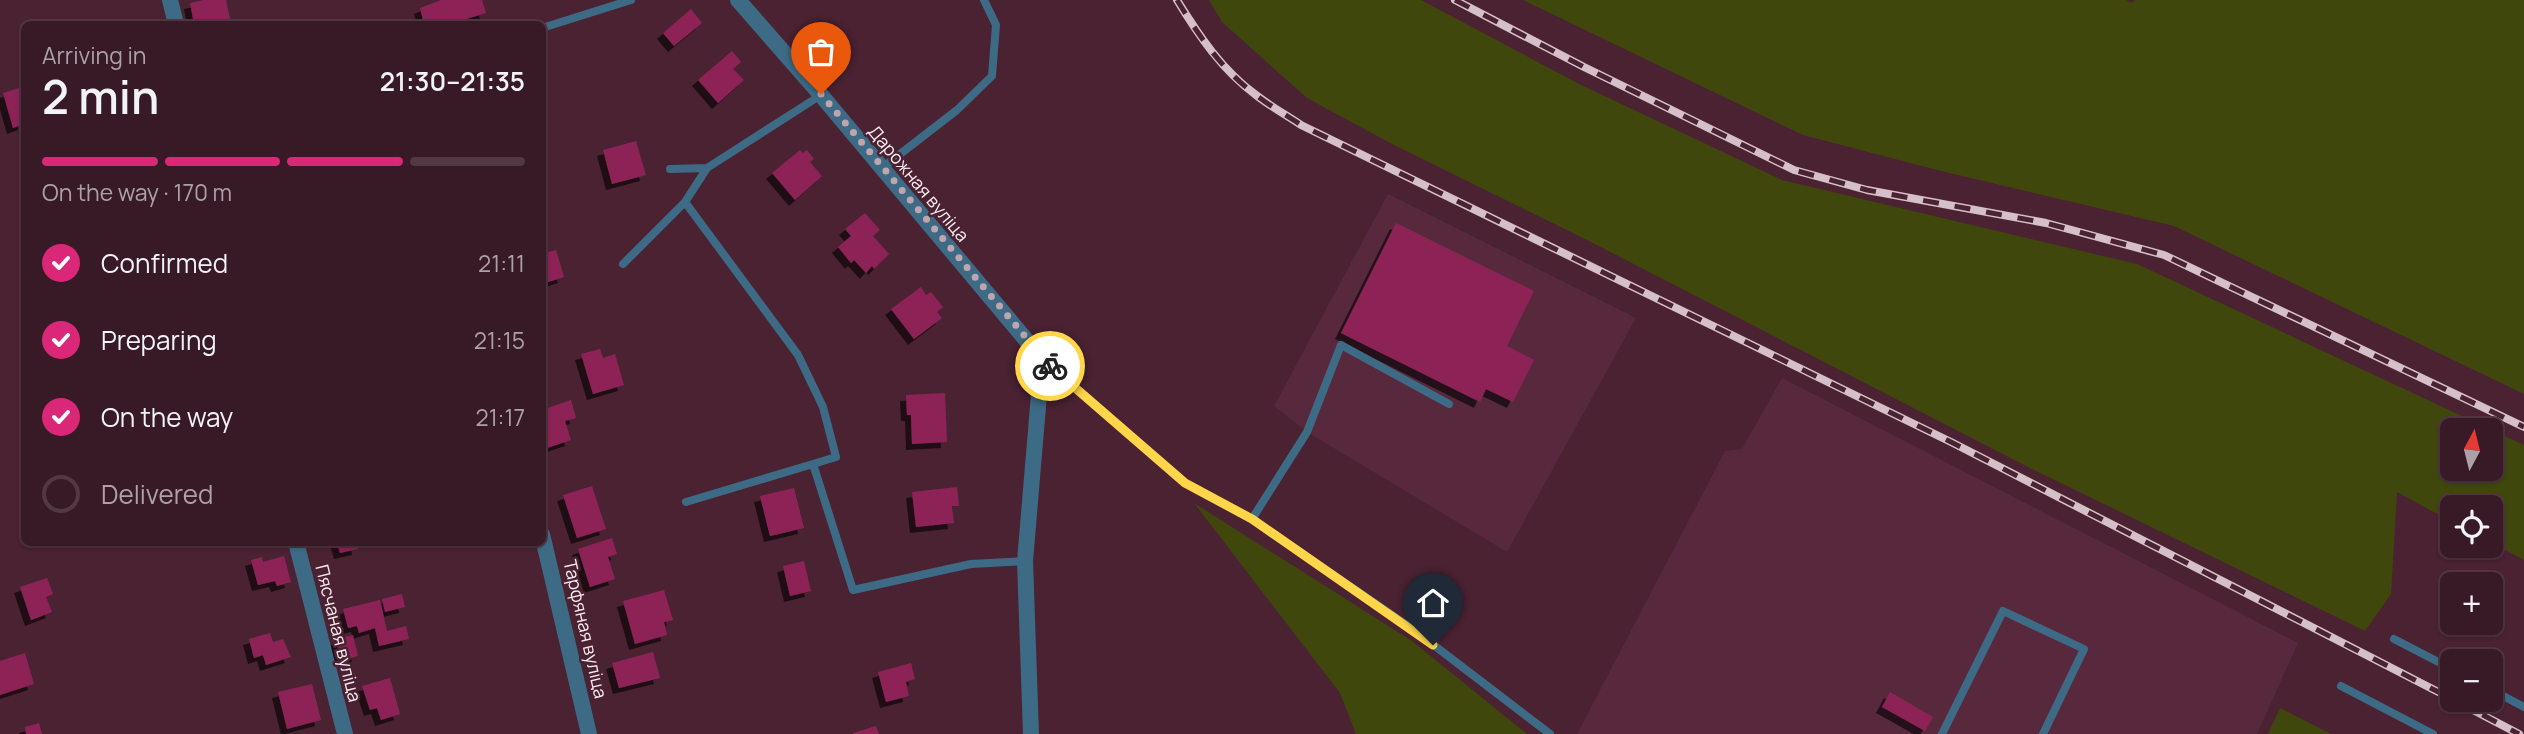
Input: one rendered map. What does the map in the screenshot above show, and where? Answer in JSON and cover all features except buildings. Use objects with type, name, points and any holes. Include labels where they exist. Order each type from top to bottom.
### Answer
[{"type":"street","points":[[170,0],[175,21]]},
{"type":"street","name":"Дарожная вуліца","points":[[738,0],[821,94],[1042,359]]},
{"type":"street","points":[[1031,734],[1025,561],[1042,359]]},
{"type":"street","name":"Пясчаная вуліца","points":[[297,546],[345,734]]},
{"type":"street","name":"Тарфяная вуліца","points":[[545,546],[589,734]]},
{"type":"lane","points":[[546,27],[631,0]]},
{"type":"lane","points":[[882,169],[957,110],[992,76],[996,25],[984,0]]},
{"type":"lane","points":[[623,264],[685,202],[707,168],[821,94]]},
{"type":"lane","points":[[670,169],[707,168]]},
{"type":"lane","points":[[685,202],[798,355],[823,407],[836,457],[686,502]]},
{"type":"lane","points":[[1252,519],[1307,432],[1341,345],[1449,404]]},
{"type":"lane","points":[[1042,359],[1185,483],[1252,519],[1414,630],[1550,734]]},
{"type":"lane","points":[[813,464],[853,590],[971,564],[1025,561]]},
{"type":"lane","points":[[1942,734],[2003,611],[2084,649],[2043,734]]},
{"type":"lane","points":[[2394,639],[2440,663]]},
{"type":"lane","points":[[2341,686],[2433,734]]},
{"type":"lane","points":[[2503,696],[2524,707]]},
{"type":"shaded area","points":[[1388,194],[1636,318],[1507,552],[1307,432],[1274,406]]},
{"type":"shaded area","points":[[1782,378],[2298,643],[2257,734],[1577,734],[1725,451],[1742,449]]},
{"type":"green space","points":[[1209,0],[1421,0],[1579,84],[1782,180],[2137,264],[2466,418],[2440,418],[2440,481],[2503,481],[2503,435],[2524,445],[2524,560],[2503,549],[2503,495],[2440,495],[2440,515],[2397,492],[2391,594],[2365,631],[2026,466],[1587,240],[1392,144],[1307,98],[1222,22]]},
{"type":"green space","points":[[1523,0],[2126,0],[2132,3],[2135,0],[2524,0],[2524,394],[2174,226],[1803,135]]},
{"type":"green space","points":[[1194,503],[1412,641],[1527,734],[1356,734],[1340,693]]},
{"type":"green space","points":[[2280,708],[2331,734],[2268,734]]},
{"type":"railway","points":[[1177,0],[1232,75],[1261,99],[1301,125],[1953,443],[2440,693]]},
{"type":"railway","points":[[1455,0],[1794,170],[1867,190],[2046,223],[2164,255],[2524,427]]},
{"type":"railway","points":[[2477,712],[2519,734]]},
{"type":"way so far","points":[[821,94],[1050,366]]},
{"type":"route","points":[[1050,366],[1185,483],[1252,519],[1433,645]]}]
